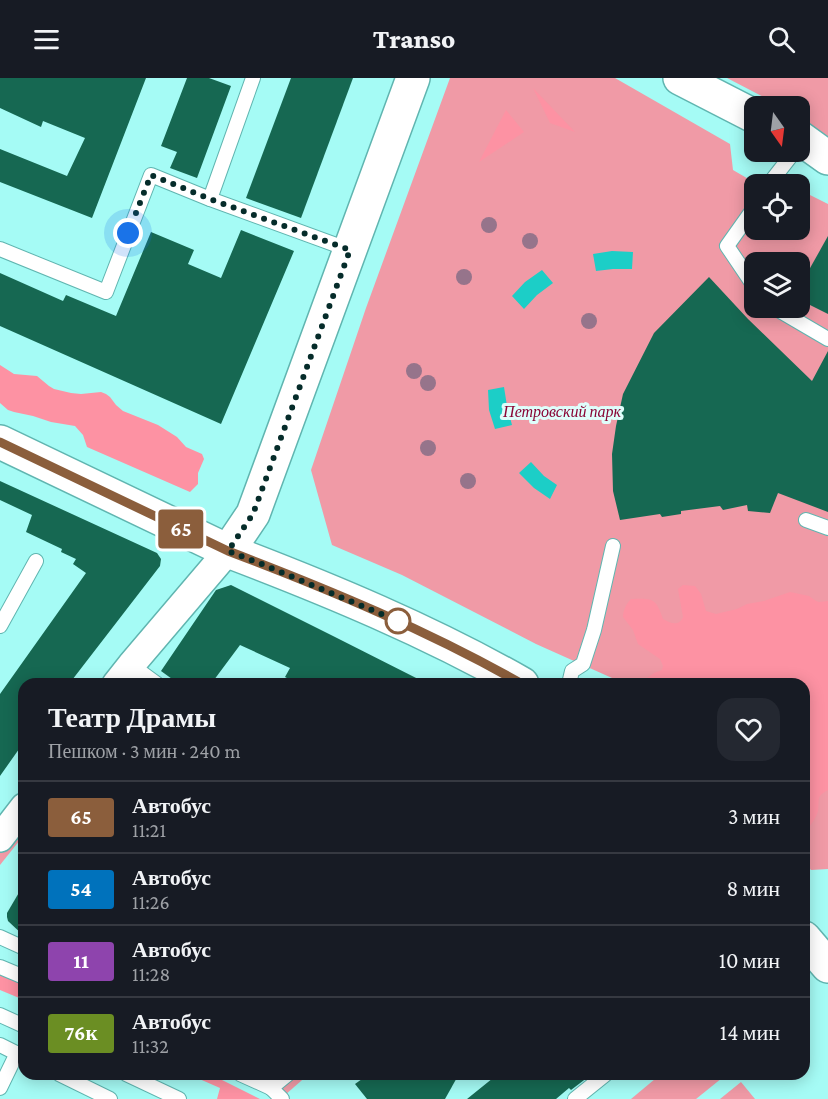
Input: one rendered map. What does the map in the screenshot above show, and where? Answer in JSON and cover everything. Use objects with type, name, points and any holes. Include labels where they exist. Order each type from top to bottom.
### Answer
[{"type":"main road","points":[[228,551],[253,514],[413,78]]},
{"type":"main road","points":[[680,78],[744,111]]},
{"type":"main road","points":[[0,442],[228,551],[396,620],[511,678]]},
{"type":"main road","points":[[810,945],[828,966]]},
{"type":"street","points":[[124,674],[228,551]]},
{"type":"street","points":[[1,834],[18,814]]},
{"type":"lane","points":[[210,199],[253,78]]},
{"type":"lane","points":[[778,174],[790,162]]},
{"type":"lane","points":[[0,249],[106,292],[151,175],[350,250]]},
{"type":"lane","points":[[744,222],[727,246],[744,271]]},
{"type":"lane","points":[[792,318],[828,339]]},
{"type":"lane","points":[[806,520],[828,528]]},
{"type":"lane","points":[[570,678],[572,671],[583,664],[594,630],[613,546]]},
{"type":"lane","points":[[0,626],[36,561]]},
{"type":"lane","points":[[0,937],[18,945]]},
{"type":"lane","points":[[0,967],[18,974]]},
{"type":"lane","points":[[0,1015],[18,1023]]},
{"type":"lane","points":[[0,1045],[18,1054]]},
{"type":"lane","points":[[0,1088],[18,1060]]},
{"type":"lane","points":[[71,1080],[110,1099]]},
{"type":"lane","points":[[139,1080],[179,1099]]},
{"type":"lane","points":[[253,1080],[271,1088]]},
{"type":"lane","points":[[267,1080],[271,1088],[282,1099]]},
{"type":"lane","points":[[271,1088],[281,1080]]},
{"type":"lane","points":[[575,1099],[599,1080]]},
{"type":"green space","name":"Петровский парк","points":[[450,78],[615,78],[730,144],[733,170],[744,176],[744,240],[810,240],[810,195],[828,204],[828,869],[810,869],[810,678],[612,678],[536,644],[402,575],[332,545],[311,470],[366,308]]},
{"type":"green space","points":[[727,78],[828,78],[828,137],[810,125],[810,96],[762,96]]},
{"type":"green space","points":[[18,826],[18,842],[0,865],[0,849]]},
{"type":"green space","points":[[291,1080],[302,1080],[285,1095],[280,1090]]},
{"type":"green space","points":[[654,1080],[720,1080],[696,1099],[631,1099]]},
{"type":"green space","points":[[741,1082],[755,1099],[720,1099]]},
{"type":"shaded area","points":[[533,88],[575,132],[550,123]]},
{"type":"shaded area","points":[[506,110],[524,132],[479,162]]},
{"type":"shaded area","points":[[0,365],[14,374],[37,376],[54,389],[81,394],[101,392],[110,397],[123,411],[158,425],[177,437],[186,447],[202,454],[204,459],[198,473],[198,484],[190,492],[87,447],[83,435],[75,426],[8,410],[0,403]]},
{"type":"shaded area","points":[[683,585],[695,586],[701,594],[706,611],[716,614],[790,592],[809,596],[819,602],[828,601],[828,790],[820,797],[817,814],[810,826],[810,678],[647,678],[662,670],[663,666],[660,659],[638,644],[633,630],[623,617],[624,610],[631,599],[649,599],[656,603],[663,619],[677,623],[683,617],[678,589]]},
{"type":"shaded area","points":[[0,973],[18,982],[18,998],[0,990]]},
{"type":"shaded area","points":[[202,1080],[222,1080],[260,1099],[217,1099],[220,1088]]},
{"type":"water","points":[[612,251],[633,252],[632,269],[596,271],[593,254]]},
{"type":"water","points":[[542,270],[553,283],[524,309],[512,296],[525,282]]},
{"type":"water","points":[[504,387],[512,425],[495,429],[489,410],[488,390]]},
{"type":"water","points":[[531,462],[544,476],[557,485],[550,499],[534,488],[519,473]]},
{"type":"building","points":[[0,78],[146,78],[92,218],[0,182],[0,149],[67,176],[85,138],[43,121],[41,127],[0,108]]},
{"type":"building","points":[[187,78],[209,78],[231,86],[197,178],[170,168],[177,152],[161,146]]},
{"type":"building","points":[[291,78],[353,78],[301,218],[246,198]]},
{"type":"building","points":[[241,230],[294,251],[221,424],[0,326],[0,273],[63,301],[66,295],[116,316],[151,232],[194,250],[188,264],[221,278]]},
{"type":"building","points":[[828,236],[828,314],[810,305],[810,268]]},
{"type":"building","points":[[709,277],[744,315],[744,318],[747,318],[812,381],[828,351],[828,512],[778,493],[770,513],[748,511],[747,505],[723,510],[720,506],[681,511],[681,514],[662,517],[660,514],[620,520],[613,491],[612,454],[616,426],[623,394],[654,333]]},
{"type":"building","points":[[0,481],[157,553],[161,559],[160,566],[74,678],[18,678],[18,750],[0,776],[0,694],[86,573],[73,564],[76,559],[61,552],[62,549],[26,532],[32,515],[0,500]]},
{"type":"building","points":[[231,585],[416,678],[287,678],[285,677],[290,668],[240,645],[215,678],[171,678],[161,671],[216,590]]},
{"type":"building","points":[[18,894],[18,930],[8,921],[7,913]]},
{"type":"building","points":[[361,1080],[456,1080],[445,1099],[367,1099],[355,1084]]},
{"type":"building","points":[[491,1080],[584,1080],[571,1090],[569,1088],[556,1099],[467,1099]]},
{"type":"bus line","name":"65","points":[[0,442],[194,536],[396,620],[512,678]]},
{"type":"route","points":[[128,233],[151,175],[350,250],[253,514],[228,551],[398,621]]}]
